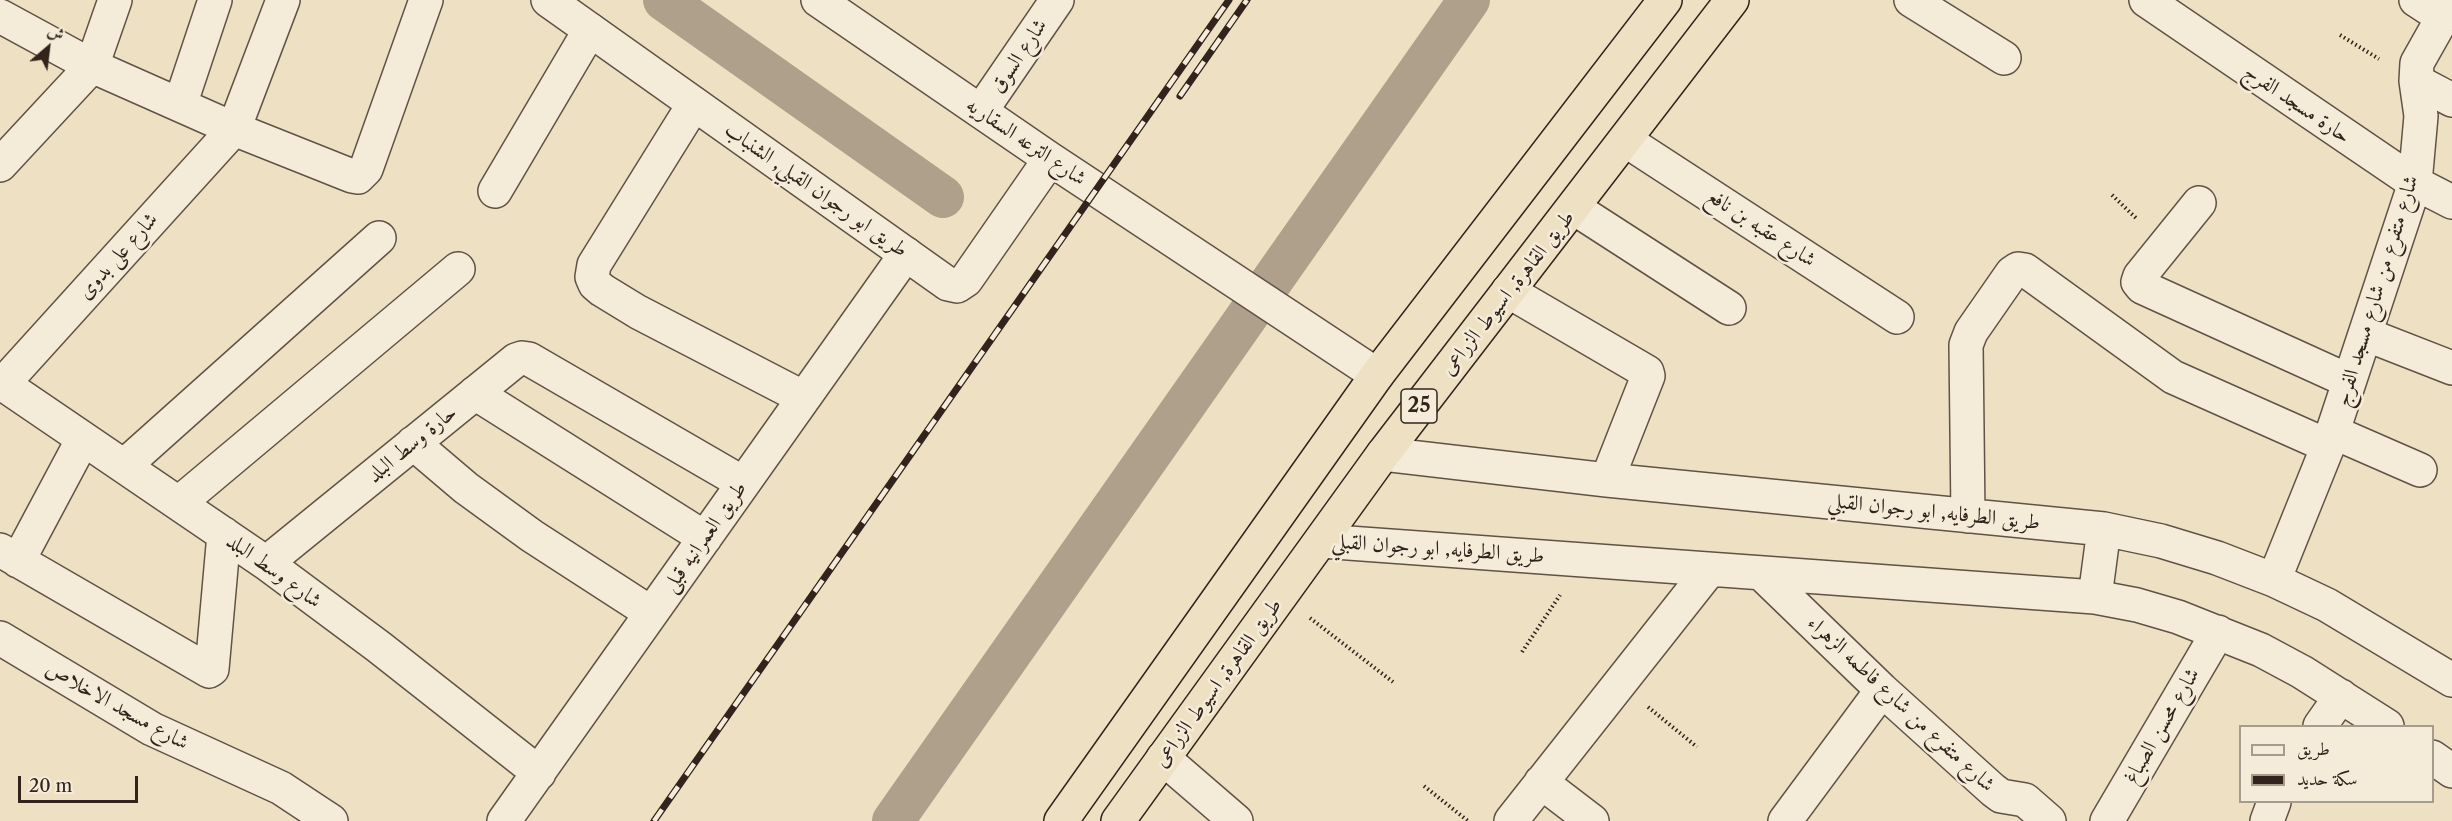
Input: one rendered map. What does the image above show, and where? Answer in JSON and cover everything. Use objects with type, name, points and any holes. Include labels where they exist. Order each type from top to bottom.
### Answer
[{"type":"highway","name":"25","points":[[1061,821],[1377,375],[1665,0]]},
{"type":"highway","name":"طريق القاهرة, اسيوط الزراعى","points":[[1118,821],[1383,454],[1732,0]]},
{"type":"street","points":[[0,165],[92,66],[115,0]]},
{"type":"street","points":[[180,105],[215,0]]},
{"type":"street","points":[[234,129],[283,0]]},
{"type":"street","points":[[1,19],[92,66],[234,129],[352,176],[361,175],[366,169],[426,0]]},
{"type":"street","name":"طريق ابو رجوان القبلي, الشنباب","points":[[548,0],[948,284],[957,285],[966,280],[1050,159]]},
{"type":"street","name":"شارع الترعه السقاريه","points":[[818,0],[1050,159],[1377,375]]},
{"type":"street","name":"شارع السوق","points":[[981,111],[1058,0]]},
{"type":"street","points":[[1911,0],[2004,58]]},
{"type":"street","name":"حارة مسجد الفرج","points":[[2146,0],[2415,183],[2452,202]]},
{"type":"street","name":"شارع متفرع من شارع مسجد الفرج","points":[[2274,580],[2331,439],[2415,183],[2421,116],[2416,81],[2417,63],[2437,6]]},
{"type":"street","points":[[495,191],[590,30]]},
{"type":"street","points":[[2416,81],[2452,100]]},
{"type":"street","points":[[694,104],[594,265],[592,277],[595,284],[602,290],[638,312],[804,398]]},
{"type":"street","name":"شارع على بدوى","points":[[1,383],[234,129]]},
{"type":"street","name":"شارع عقبه بن نافع","points":[[1625,140],[1897,317]]},
{"type":"street","points":[[2199,203],[2140,276],[2138,282],[2142,287],[2349,381]]},
{"type":"street","points":[[1574,208],[1729,308]]},
{"type":"street","points":[[124,466],[380,238]]},
{"type":"street","name":"طريق العمرانيه قبلى","points":[[504,821],[906,254]]},
{"type":"street","points":[[1968,516],[1966,345],[1971,332],[2012,273],[2018,268],[2025,270],[2173,377],[2331,439],[2420,470]]},
{"type":"street","points":[[179,503],[458,269]]},
{"type":"street","points":[[1508,291],[1647,372],[1648,376],[1607,480]]},
{"type":"street","points":[[2365,334],[2452,368]]},
{"type":"street","name":"حارة وسط البلد","points":[[266,563],[516,360],[522,358],[529,359],[743,483]]},
{"type":"street","name":"شارع وسط البلد","points":[[1,383],[266,563],[379,647],[539,772]]},
{"type":"street","points":[[475,393],[705,538]]},
{"type":"street","points":[[83,439],[9,555],[210,671],[224,534]]},
{"type":"street","points":[[413,443],[466,488],[532,536],[651,613]]},
{"type":"street","name":"طريق الطرفايه, ابو رجوان القبلي","points":[[1383,454],[1607,480],[2104,529],[2161,541],[2217,558],[2274,580],[2327,605],[2450,675]]},
{"type":"street","points":[[2095,597],[2104,529]]},
{"type":"street","name":"طريق الطرفايه, ابو رجوان القبلي","points":[[1321,541],[2095,597],[2137,605],[2218,632],[2260,650],[2341,696],[2384,725]]},
{"type":"street","points":[[1511,821],[1710,569]]},
{"type":"street","name":"شارع متفرع من شارع فاطمه الزهراء","points":[[1761,573],[1882,690],[2001,796],[2006,809],[2025,800],[2049,821]]},
{"type":"street","name":"شارع محسن الصباغ","points":[[2107,821],[2218,632]]},
{"type":"street","name":"شارع مسجد الاخلاص","points":[[0,638],[143,724],[188,747],[250,772],[281,788],[331,821]]},
{"type":"street","points":[[1785,821],[1882,690]]},
{"type":"street","points":[[2321,725],[2341,696]]},
{"type":"street","points":[[1163,758],[1236,821]]},
{"type":"street","points":[[2434,759],[2452,771]]},
{"type":"street","points":[[1541,782],[1592,821]]},
{"type":"street","points":[[2266,821],[2273,803]]},
{"type":"path","points":[[1522,652],[1583,560]]},
{"type":"path","points":[[1280,596],[1393,682]]},
{"type":"path","points":[[1619,684],[1697,747]]},
{"type":"path","points":[[1424,786],[1468,821]]},
{"type":"waterway","points":[[664,0],[943,197]]},
{"type":"waterway","points":[[893,821],[1469,0]]},
{"type":"railway","points":[[654,821],[1229,0]]},
{"type":"railway","points":[[1180,96],[1247,0]]}]
